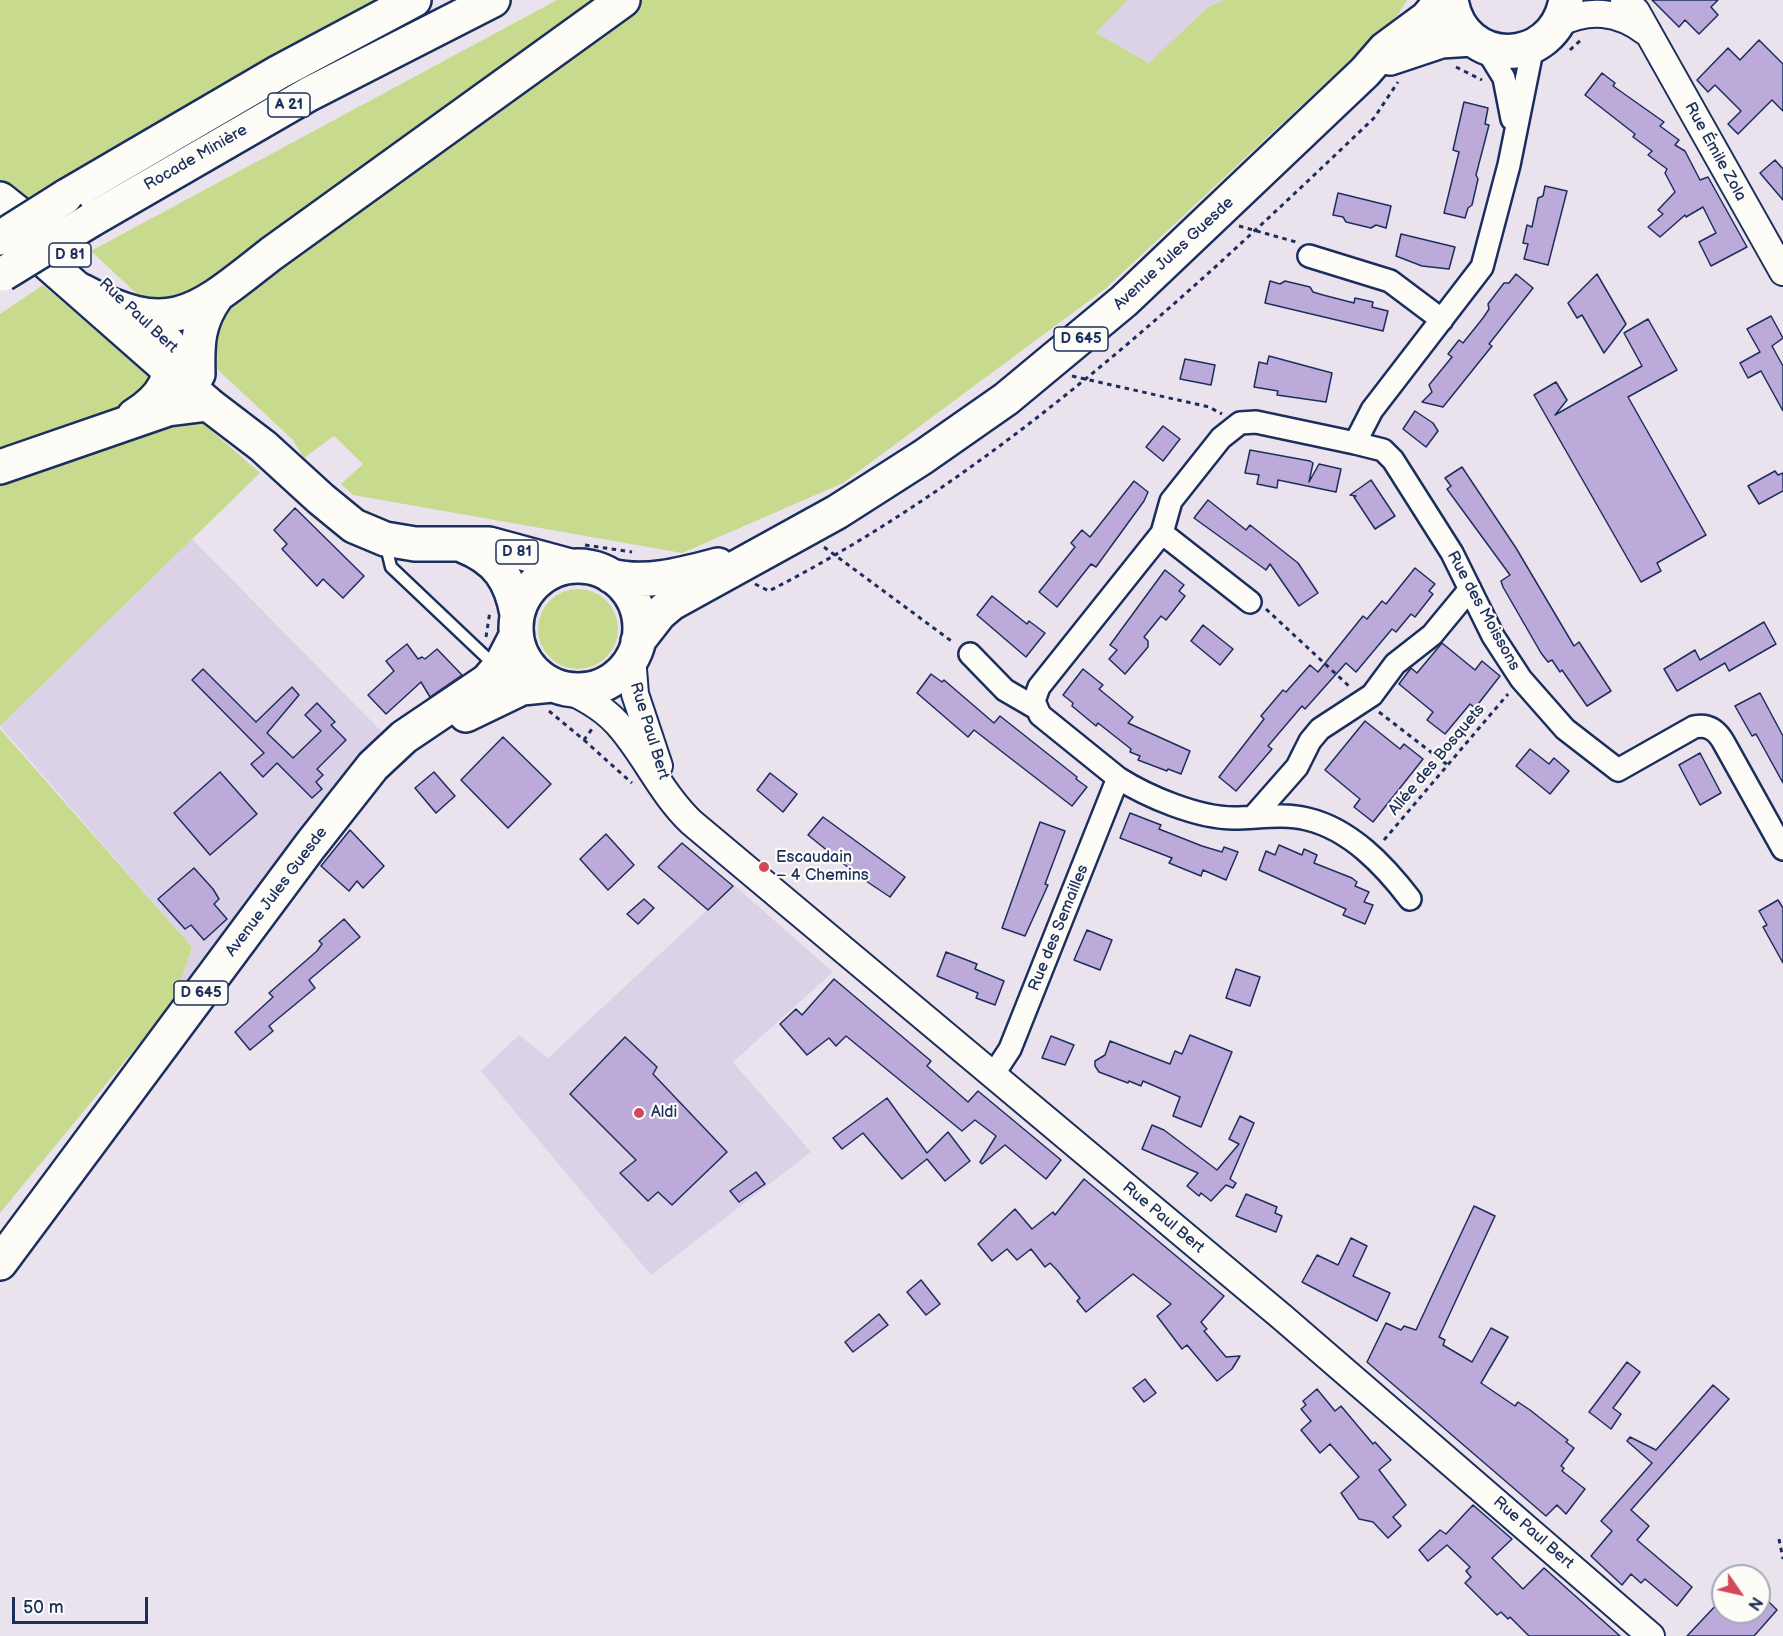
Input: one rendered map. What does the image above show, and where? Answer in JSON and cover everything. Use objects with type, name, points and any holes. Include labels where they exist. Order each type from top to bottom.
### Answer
[{"type":"main road","name":"Rocade Minière","points":[[0,238],[65,197],[279,72],[414,0]]},
{"type":"main road","name":"Rocade Minière","points":[[2,275],[91,220],[328,83],[493,0]]},
{"type":"main road","points":[[82,291],[118,309],[138,315],[173,315],[216,297],[622,0]]},
{"type":"main road","name":"Avenue Jules Guesde","points":[[635,649],[659,614],[672,603],[804,532],[923,457],[1044,370],[1124,301],[1365,72],[1385,50],[1427,18],[1442,0]]},
{"type":"main road","points":[[1450,0],[1459,25],[1478,43]]},
{"type":"main road","points":[[1533,46],[1546,37],[1562,12]]},
{"type":"main road","name":"Avenue Jules Guesde","points":[[1365,72],[1392,57],[1441,41],[1478,43],[1509,52],[1533,46]]},
{"type":"main road","name":"Rue Paul Bert","points":[[0,199],[66,251],[138,315],[179,363],[263,446],[342,518],[363,531],[385,539],[462,545],[489,544],[577,555]]},
{"type":"main road","name":"Rue Paul Bert","points":[[0,223],[82,291],[179,363],[208,404],[263,446]]},
{"type":"main road","points":[[125,422],[160,396],[198,332],[206,310],[216,297]]},
{"type":"main road","points":[[0,467],[125,422],[168,409],[208,404]]},
{"type":"main road","name":"Rue Paul Bert","points":[[462,545],[483,555],[504,574],[512,590],[517,625]]},
{"type":"main road","points":[[577,555],[591,567],[611,576],[626,589],[636,607],[640,628],[635,649],[619,674],[608,682],[587,689],[554,694],[530,668],[519,649],[517,625],[522,601],[533,584],[577,555]]},
{"type":"main road","name":"Avenue Jules Guesde","points":[[611,576],[630,580],[651,579],[758,556]]},
{"type":"main road","name":"Avenue Jules Guesde","points":[[0,1263],[336,814],[391,748],[487,681],[501,664],[517,625]]},
{"type":"main road","name":"Avenue Jules Guesde","points":[[336,814],[411,752],[460,719],[522,688],[554,694]]},
{"type":"main road","name":"Avenue Jules Guesde","points":[[0,1245],[67,1172]]},
{"type":"street","name":"Rue Émile Zola","points":[[1624,0],[1636,11],[1783,272]]},
{"type":"street","name":"Rue Émile Zola","points":[[1562,12],[1571,17],[1602,13],[1628,19],[1647,33]]},
{"type":"street","points":[[1478,43],[1504,78],[1510,99],[1514,134]]},
{"type":"street","points":[[1036,708],[1034,701],[1040,687],[1162,533],[1168,510],[1177,493],[1226,432],[1240,423],[1256,422],[1355,443],[1371,410],[1476,277],[1487,256],[1533,46]]},
{"type":"street","points":[[1309,256],[1390,280],[1442,320]]},
{"type":"street","name":"Rue des Moissons","points":[[1355,443],[1376,447],[1388,454],[1452,553],[1493,636],[1521,679],[1565,729],[1618,770],[1694,727],[1700,726],[1714,730],[1724,743],[1783,849]]},
{"type":"street","points":[[1162,533],[1250,602]]},
{"type":"street","points":[[1253,817],[1297,767],[1310,741],[1320,729],[1365,701],[1395,664],[1432,635],[1470,589]]},
{"type":"street","name":"Rue Paul Bert","points":[[635,649],[634,694],[673,803]]},
{"type":"street","points":[[970,654],[1005,690],[1036,708],[1046,720],[1134,788],[1213,817],[1296,817],[1317,822],[1348,838],[1371,856],[1410,898]]},
{"type":"street","name":"Rue Paul Bert","points":[[554,694],[605,712],[622,729],[673,803],[691,822],[1282,1317],[1651,1636]]},
{"type":"street","name":"Rue des Semailles","points":[[993,1075],[1010,1049],[1118,777]]},
{"type":"lane","points":[[385,539],[390,567],[487,658]]},
{"type":"path","points":[[1211,219],[1297,242],[1309,256]]},
{"type":"path","points":[[1044,370],[1209,407],[1240,423]]},
{"type":"path","points":[[804,532],[970,654]]},
{"type":"path","points":[[577,555],[638,552]]},
{"type":"path","points":[[487,658],[486,639],[492,594],[504,574]]},
{"type":"path","points":[[1250,602],[1263,606],[1365,701],[1449,766]]},
{"type":"path","name":"Allée des Bosquets","points":[[1371,856],[1521,679]]},
{"type":"path","points":[[554,694],[584,740],[605,712]]},
{"type":"path","points":[[1779,1539],[1783,1559]]},
{"type":"shaded area","points":[[1128,0],[1224,0],[1208,7],[1150,63],[1096,33]]},
{"type":"shaded area","points":[[192,539],[389,739],[175,1000],[192,947],[0,726]]},
{"type":"shaded area","points":[[734,885],[833,972],[733,1062],[811,1152],[651,1275],[481,1071],[519,1035],[548,1058]]},
{"type":"green space","points":[[0,0],[389,0],[27,198],[0,180]]},
{"type":"green space","points":[[557,0],[1128,0],[1096,33],[1149,63],[1208,7],[1224,0],[1407,0],[1398,15],[1105,289],[843,483],[682,553],[353,495],[341,484],[363,464],[334,436],[304,458],[293,440],[91,251]]},
{"type":"green space","points":[[43,285],[260,473],[0,726],[0,314]]},
{"type":"green space","points":[[578,589],[593,592],[606,601],[615,614],[618,629],[615,644],[606,657],[593,666],[578,669],[563,666],[550,657],[541,644],[538,629],[541,614],[550,601],[563,592]]},
{"type":"green space","points":[[0,729],[192,947],[175,1000],[0,1213]]},
{"type":"building","points":[[1652,0],[1718,0],[1711,7],[1718,15],[1699,34],[1685,20],[1679,27]]},
{"type":"building","points":[[1759,40],[1783,64],[1783,111],[1772,100],[1738,134],[1728,124],[1741,111],[1715,85],[1708,92],[1697,80],[1728,48],[1740,60]]},
{"type":"building","points":[[1602,73],[1615,83],[1613,86],[1664,122],[1660,126],[1679,140],[1675,145],[1685,151],[1700,180],[1708,177],[1747,247],[1711,266],[1699,242],[1716,233],[1703,207],[1686,217],[1685,215],[1660,237],[1648,227],[1663,214],[1658,210],[1675,192],[1665,173],[1667,169],[1648,155],[1652,151],[1633,137],[1635,134],[1585,95]]},
{"type":"building","points":[[1464,102],[1488,108],[1485,124],[1489,125],[1476,175],[1478,179],[1472,205],[1468,208],[1465,218],[1444,213],[1459,152],[1453,150]]},
{"type":"building","points":[[1775,160],[1783,169],[1783,200],[1760,173]]},
{"type":"building","points":[[1545,186],[1567,191],[1548,265],[1524,259],[1528,244],[1523,243],[1527,225],[1532,227],[1538,198],[1543,196]]},
{"type":"building","points":[[1338,193],[1391,206],[1386,228],[1376,225],[1371,228],[1346,222],[1343,217],[1333,215]]},
{"type":"building","points":[[1401,234],[1455,247],[1449,269],[1422,266],[1396,256]]},
{"type":"building","points":[[1516,274],[1533,288],[1489,344],[1492,346],[1443,407],[1422,402],[1432,392],[1429,385],[1452,357],[1448,354],[1459,340],[1463,343],[1483,318],[1489,309],[1488,304],[1504,283],[1509,283]]},
{"type":"building","points":[[1597,274],[1626,324],[1604,353],[1582,315],[1577,318],[1568,303]]},
{"type":"building","points":[[1270,281],[1280,284],[1285,281],[1310,287],[1313,292],[1354,303],[1355,298],[1373,302],[1372,307],[1388,311],[1383,331],[1265,303]]},
{"type":"building","points":[[1771,316],[1783,338],[1772,346],[1783,366],[1783,411],[1761,371],[1748,378],[1740,363],[1760,352],[1747,329]]},
{"type":"building","points":[[1648,319],[1677,370],[1628,397],[1706,535],[1657,563],[1661,571],[1641,582],[1534,395],[1556,382],[1567,400],[1555,415],[1642,366],[1624,333]]},
{"type":"building","points":[[1269,356],[1332,373],[1326,402],[1277,395],[1278,391],[1254,387],[1259,362],[1267,364]]},
{"type":"building","points":[[1185,359],[1215,365],[1211,385],[1180,379]]},
{"type":"building","points":[[1415,411],[1433,423],[1438,431],[1426,447],[1403,429]]},
{"type":"building","points":[[1163,426],[1180,439],[1163,461],[1146,447]]},
{"type":"building","points":[[1250,450],[1310,461],[1313,463],[1309,482],[1319,464],[1341,469],[1336,492],[1278,480],[1277,488],[1257,484],[1259,475],[1245,473]]},
{"type":"building","points":[[1462,467],[1516,548],[1574,646],[1579,642],[1611,691],[1587,706],[1562,670],[1560,672],[1552,660],[1548,662],[1541,653],[1503,587],[1501,581],[1510,575],[1447,489],[1451,486],[1445,478]]},
{"type":"building","points":[[1775,471],[1778,475],[1783,473],[1783,491],[1759,504],[1748,486]]},
{"type":"building","points":[[1371,480],[1395,516],[1375,529],[1354,497],[1356,496],[1350,495]]},
{"type":"building","points":[[1134,481],[1148,492],[1144,501],[1096,567],[1091,564],[1057,607],[1039,592],[1075,547],[1071,543],[1082,530],[1090,537]]},
{"type":"building","points":[[1208,500],[1246,530],[1250,525],[1298,563],[1318,593],[1299,606],[1270,564],[1266,570],[1194,518]]},
{"type":"building","points":[[295,508],[364,576],[343,598],[323,579],[317,586],[282,549],[287,544],[274,530]]},
{"type":"building","points":[[1415,568],[1435,584],[1429,591],[1433,594],[1415,617],[1411,614],[1396,632],[1392,629],[1356,672],[1346,663],[1305,709],[1302,706],[1268,746],[1272,749],[1236,791],[1219,777],[1264,719],[1261,716],[1283,690],[1286,692],[1310,665],[1318,672],[1363,616],[1367,619],[1382,601],[1386,604]]},
{"type":"building","points":[[1165,570],[1184,585],[1179,591],[1185,596],[1166,620],[1161,616],[1144,637],[1148,641],[1148,647],[1125,674],[1109,659],[1117,650],[1110,645]]},
{"type":"building","points":[[992,596],[1027,624],[1029,621],[1045,633],[1026,657],[977,615]]},
{"type":"building","points":[[1764,622],[1776,644],[1729,671],[1725,663],[1677,691],[1664,669],[1695,650],[1700,660]]},
{"type":"building","points":[[1203,625],[1233,649],[1220,665],[1191,641]]},
{"type":"building","points":[[1442,643],[1475,670],[1482,661],[1500,676],[1475,708],[1470,704],[1445,734],[1427,720],[1433,712],[1399,684],[1411,668],[1417,673]]},
{"type":"building","points":[[407,644],[418,659],[422,657],[425,659],[437,649],[462,675],[430,697],[421,682],[386,714],[368,695],[394,671],[386,661]]},
{"type":"building","points":[[203,669],[256,722],[292,687],[299,695],[267,733],[293,758],[321,731],[305,715],[317,703],[335,722],[331,725],[346,740],[317,769],[323,775],[316,782],[322,789],[312,798],[277,763],[263,777],[251,764],[264,753],[192,680]]},
{"type":"building","points":[[1083,669],[1103,685],[1099,689],[1133,717],[1128,723],[1190,751],[1181,774],[1138,760],[1140,756],[1130,752],[1131,749],[1098,723],[1096,726],[1072,706],[1073,703],[1063,695]]},
{"type":"building","points":[[931,674],[942,682],[944,680],[994,723],[1000,716],[1077,777],[1076,779],[1087,787],[1072,806],[974,730],[968,737],[917,693]]},
{"type":"building","points":[[1760,693],[1783,736],[1783,783],[1756,734],[1752,736],[1735,706]]},
{"type":"building","points":[[1365,721],[1400,749],[1404,744],[1423,759],[1373,822],[1354,807],[1360,799],[1325,770]]},
{"type":"building","points":[[503,737],[551,784],[508,828],[461,780]]},
{"type":"building","points":[[1530,749],[1549,764],[1554,758],[1569,771],[1550,794],[1516,766]]},
{"type":"building","points":[[1700,753],[1721,793],[1700,805],[1679,765]]},
{"type":"building","points":[[220,772],[257,814],[210,855],[174,813]]},
{"type":"building","points":[[434,772],[455,796],[436,813],[415,788]]},
{"type":"building","points":[[770,773],[797,794],[783,812],[757,790]]},
{"type":"building","points":[[1130,813],[1161,825],[1159,829],[1202,846],[1222,852],[1224,847],[1238,852],[1226,880],[1203,870],[1201,876],[1169,863],[1172,858],[1120,838]]},
{"type":"building","points":[[823,817],[905,877],[890,897],[860,877],[808,835]]},
{"type":"building","points":[[1040,822],[1065,831],[1045,884],[1048,885],[1025,936],[1002,928]]},
{"type":"building","points":[[350,830],[384,866],[363,888],[357,881],[349,891],[321,866]]},
{"type":"building","points":[[606,834],[634,865],[608,890],[580,859]]},
{"type":"building","points":[[682,843],[733,886],[708,910],[658,867]]},
{"type":"building","points":[[1279,845],[1302,855],[1304,849],[1317,855],[1314,863],[1352,878],[1357,882],[1355,886],[1369,892],[1364,902],[1373,905],[1365,924],[1343,915],[1346,909],[1259,870],[1266,851],[1275,855]]},
{"type":"building","points":[[194,868],[213,889],[219,899],[214,904],[227,919],[204,940],[191,925],[185,929],[158,899]]},
{"type":"building","points":[[644,899],[654,908],[638,924],[627,914]]},
{"type":"building","points":[[1778,900],[1783,908],[1783,963],[1763,927],[1767,925],[1759,911]]},
{"type":"building","points":[[344,919],[360,937],[309,980],[315,988],[269,1026],[273,1031],[250,1050],[235,1032],[273,997],[269,993],[317,951],[322,944],[319,941]]},
{"type":"building","points":[[1087,930],[1112,940],[1100,970],[1074,960]]},
{"type":"building","points":[[946,952],[977,964],[975,969],[1004,981],[995,1005],[976,998],[978,993],[937,976]]},
{"type":"building","points":[[1236,969],[1260,977],[1250,1006],[1226,998]]},
{"type":"building","points":[[834,979],[931,1061],[927,1066],[968,1102],[978,1091],[1061,1160],[1046,1179],[1005,1145],[982,1164],[980,1162],[996,1136],[975,1120],[962,1131],[846,1036],[836,1046],[829,1038],[807,1055],[780,1024],[796,1009],[802,1015]]},
{"type":"building","points":[[1190,1035],[1232,1052],[1201,1127],[1173,1116],[1180,1097],[1143,1081],[1141,1086],[1129,1081],[1128,1083],[1099,1072],[1095,1066],[1095,1061],[1105,1055],[1110,1041],[1170,1064],[1175,1051],[1182,1054]]},
{"type":"building","points":[[1051,1036],[1074,1045],[1065,1065],[1042,1058]]},
{"type":"building","name":"Aldi","points":[[625,1037],[657,1067],[653,1074],[727,1152],[672,1205],[658,1192],[648,1201],[620,1173],[636,1160],[570,1094]]},
{"type":"building","points":[[887,1098],[927,1153],[948,1132],[970,1161],[945,1181],[927,1159],[902,1179],[863,1133],[842,1149],[833,1138]]},
{"type":"building","points":[[1240,1116],[1254,1123],[1230,1179],[1236,1183],[1233,1188],[1226,1185],[1211,1201],[1201,1193],[1199,1196],[1187,1186],[1198,1173],[1142,1149],[1152,1125],[1164,1130],[1217,1170],[1239,1144],[1229,1139]]},
{"type":"building","points":[[756,1172],[765,1184],[739,1202],[730,1191]]},
{"type":"building","points":[[1084,1179],[1224,1296],[1201,1322],[1207,1329],[1204,1331],[1226,1357],[1240,1356],[1232,1369],[1217,1381],[1187,1345],[1182,1349],[1157,1316],[1171,1304],[1133,1274],[1086,1312],[1077,1301],[1080,1298],[1057,1270],[1050,1263],[1045,1267],[1031,1249],[1017,1260],[1007,1249],[992,1261],[978,1244],[1015,1209],[1032,1229],[1053,1212],[1055,1215]]},
{"type":"building","points":[[1246,1194],[1277,1207],[1275,1213],[1282,1216],[1276,1232],[1236,1216]]},
{"type":"building","points":[[1474,1206],[1495,1216],[1439,1337],[1445,1340],[1443,1345],[1472,1362],[1491,1328],[1508,1337],[1481,1383],[1515,1406],[1518,1402],[1530,1410],[1568,1440],[1566,1442],[1574,1448],[1561,1466],[1564,1468],[1562,1471],[1585,1489],[1566,1514],[1557,1505],[1546,1516],[1367,1362],[1386,1323],[1401,1330],[1404,1326],[1416,1330]]},
{"type":"building","points":[[1351,1238],[1367,1246],[1353,1276],[1390,1293],[1377,1321],[1302,1282],[1317,1255],[1338,1265]]},
{"type":"building","points":[[921,1280],[940,1304],[926,1315],[907,1292]]},
{"type":"building","points":[[879,1314],[888,1325],[853,1352],[845,1342]]},
{"type":"building","points":[[1627,1362],[1640,1372],[1613,1408],[1621,1414],[1611,1429],[1589,1412]]},
{"type":"building","points":[[1145,1379],[1156,1393],[1144,1402],[1133,1388]]},
{"type":"building","points":[[1713,1385],[1729,1399],[1631,1510],[1649,1526],[1637,1540],[1692,1587],[1677,1606],[1645,1579],[1641,1583],[1631,1574],[1622,1585],[1591,1556],[1612,1531],[1601,1521],[1652,1463],[1627,1441],[1630,1437],[1656,1450]]},
{"type":"building","points":[[1317,1389],[1335,1411],[1341,1406],[1373,1444],[1375,1442],[1391,1460],[1379,1470],[1406,1505],[1393,1517],[1401,1526],[1388,1538],[1373,1522],[1359,1519],[1341,1493],[1359,1477],[1330,1444],[1320,1453],[1301,1430],[1311,1421],[1301,1409],[1306,1405],[1303,1401]]},
{"type":"building","points":[[1473,1505],[1512,1539],[1492,1558],[1523,1589],[1544,1568],[1620,1636],[1529,1636],[1510,1617],[1508,1619],[1501,1612],[1497,1615],[1465,1583],[1471,1577],[1466,1571],[1470,1567],[1447,1545],[1428,1561],[1419,1550],[1440,1530],[1446,1534]]},
{"type":"building","points":[[1771,1604],[1777,1610],[1771,1617]]},
{"type":"building","points":[[1711,1610],[1711,1624],[1765,1624],[1754,1636],[1687,1636]]},
{"type":"place","name":"Escaudain – 4 Chemins","points":[[764,867]]},
{"type":"place","name":"Aldi","points":[[639,1113]]}]
